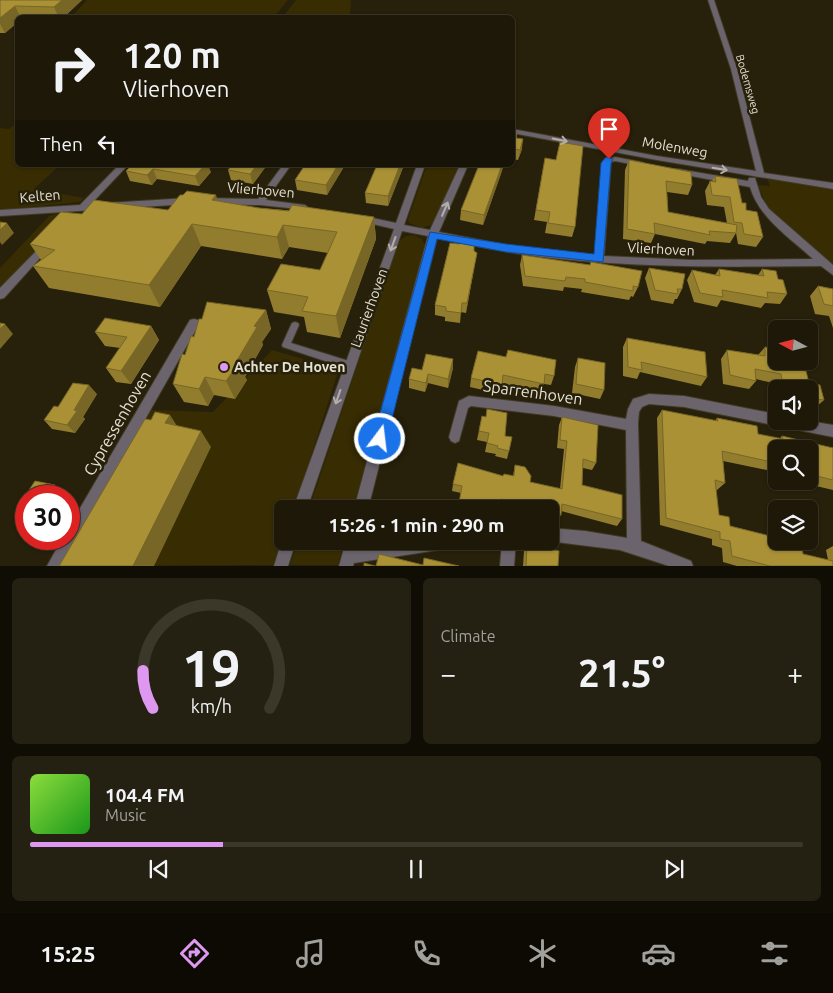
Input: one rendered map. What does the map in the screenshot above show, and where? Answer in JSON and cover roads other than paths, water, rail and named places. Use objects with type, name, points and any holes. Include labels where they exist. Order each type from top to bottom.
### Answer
[{"type":"street","name":"Bodemsweg","points":[[711,0],[734,69],[761,176]]},
{"type":"street","name":"Molenweg","points":[[515,132],[761,176],[833,186]]},
{"type":"street","points":[[599,259],[606,163],[609,159],[753,185]]},
{"type":"street","points":[[70,220],[122,167]]},
{"type":"street","points":[[260,202],[286,167]]},
{"type":"street","name":"Laurierhoven","points":[[303,500],[420,167]]},
{"type":"street","points":[[363,500],[433,235],[463,167]]},
{"type":"street","points":[[751,174],[759,202],[766,211],[833,271]]},
{"type":"street","name":"Vlierhoven","points":[[83,207],[155,202],[260,202],[313,209]]},
{"type":"street","name":"Kelten","points":[[0,213],[83,207]]},
{"type":"street","name":"Vlierhoven","points":[[351,217],[399,226],[433,235],[506,248],[599,259],[688,265],[823,262]]},
{"type":"street","points":[[0,295],[57,234]]},
{"type":"street","name":"Cypressenhoven","points":[[54,566],[194,323]]},
{"type":"street","points":[[634,545],[632,426],[636,406],[640,401],[647,398],[672,400],[768,418]]},
{"type":"street","name":"Sparrenhoven","points":[[455,437],[463,405],[469,401],[554,411],[632,426]]},
{"type":"street","points":[[818,428],[833,431]]},
{"type":"street","points":[[559,535],[634,545],[686,566]]},
{"type":"street","points":[[281,566],[286,550]]},
{"type":"street","points":[[347,561],[404,550]]},
{"type":"street","points":[[507,566],[508,550]]},
{"type":"lane","points":[[295,325],[286,345],[349,365]]},
{"type":"place","name":"Achter De Hoven","points":[[224,367]]}]
